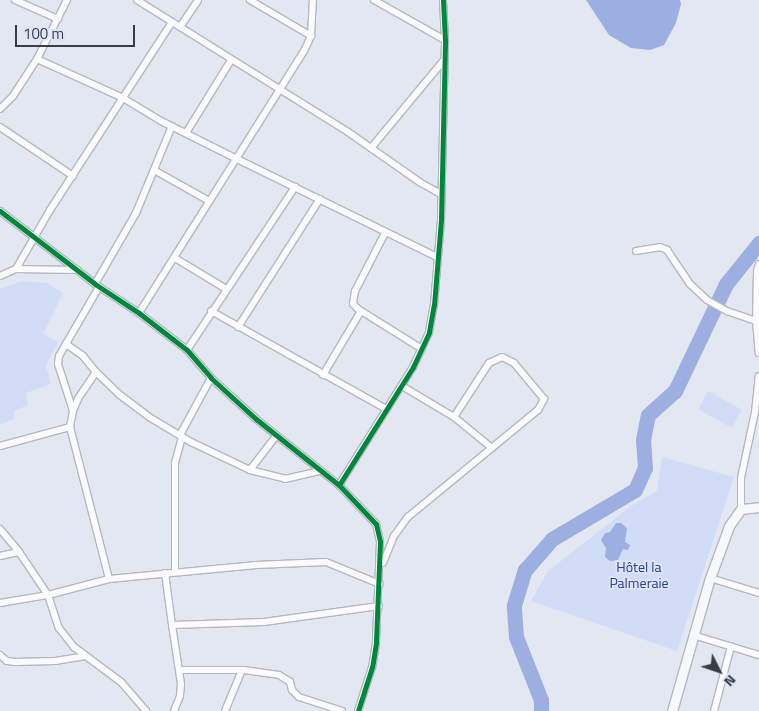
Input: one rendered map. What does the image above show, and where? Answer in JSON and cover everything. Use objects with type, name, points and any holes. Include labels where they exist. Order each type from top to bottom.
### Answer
[{"type":"main road","points":[[672,711],[710,578],[729,526],[741,509],[759,508]]},
{"type":"street","points":[[15,0],[58,19]]},
{"type":"street","points":[[1,107],[38,59],[67,0]]},
{"type":"street","points":[[136,0],[441,194]]},
{"type":"street","points":[[180,27],[198,0]]},
{"type":"street","points":[[250,0],[311,36]]},
{"type":"street","points":[[139,314],[235,158],[280,90],[311,36],[313,0]]},
{"type":"street","points":[[374,0],[445,40]]},
{"type":"street","points":[[339,485],[402,386],[429,332],[434,305],[441,194],[445,40],[443,0]]},
{"type":"street","points":[[16,269],[34,237],[172,22]]},
{"type":"street","points":[[38,59],[124,98],[172,126],[385,233],[437,257]]},
{"type":"street","points":[[186,132],[231,60]]},
{"type":"street","points":[[371,148],[444,60]]},
{"type":"street","points":[[73,411],[58,364],[59,356],[126,233],[172,126]]},
{"type":"street","points":[[0,127],[73,176]]},
{"type":"street","points":[[154,170],[209,201]]},
{"type":"street","points":[[187,350],[211,311],[295,187]]},
{"type":"street","points":[[238,327],[320,199]]},
{"type":"street","points":[[0,211],[97,286],[139,314],[187,350],[211,378],[276,436],[339,485],[376,524],[380,542],[379,606],[372,667],[358,711]]},
{"type":"street","points":[[385,233],[353,298],[353,304],[422,349]]},
{"type":"street","points":[[636,251],[660,247],[667,250],[690,284],[707,300],[728,311],[756,321]]},
{"type":"street","points":[[175,258],[226,289]]},
{"type":"street","points":[[759,264],[757,271],[756,321],[759,353]]},
{"type":"street","points":[[0,276],[16,269],[77,270]]},
{"type":"street","points":[[211,311],[386,409]]},
{"type":"street","points":[[323,374],[361,311]]},
{"type":"street","points":[[66,344],[84,356],[96,372],[120,395],[181,436],[250,470],[285,479],[320,471]]},
{"type":"street","points":[[380,569],[394,536],[408,517],[538,410],[544,399],[514,363],[502,357],[489,363],[454,417]]},
{"type":"street","points":[[96,372],[73,411],[70,427],[109,579]]},
{"type":"street","points":[[741,509],[740,478],[755,412],[759,376]]},
{"type":"street","points":[[175,572],[175,463],[181,436],[211,378]]},
{"type":"street","points":[[402,386],[454,417],[492,448]]},
{"type":"street","points":[[0,446],[70,427]]},
{"type":"street","points":[[250,470],[276,436]]},
{"type":"street","points":[[0,529],[19,552],[48,595],[59,628],[74,647],[121,682],[146,711]]},
{"type":"street","points":[[0,556],[19,552]]},
{"type":"street","points":[[0,603],[48,595],[109,579],[175,572],[319,562],[332,564],[380,584]]},
{"type":"street","points":[[166,573],[180,670],[180,696],[174,711]]},
{"type":"street","points":[[710,578],[759,593]]},
{"type":"street","points":[[172,625],[264,622],[379,606]]},
{"type":"street","points":[[693,635],[759,655]]},
{"type":"street","points":[[714,711],[730,646]]},
{"type":"street","points":[[0,655],[7,661],[15,662],[86,656]]},
{"type":"street","points":[[180,670],[242,670],[286,677],[299,697],[342,711]]},
{"type":"street","points":[[225,711],[242,670]]},
{"type":"green space","points":[[22,281],[47,283],[63,293],[43,334],[58,342],[46,365],[51,384],[26,393],[28,405],[14,411],[14,419],[0,424],[0,289]]},
{"type":"green space","points":[[708,391],[742,410],[732,428],[698,409]]},
{"type":"green space","name":"Hôtel la Palmeraie","points":[[662,457],[734,477],[677,651],[531,601],[548,571],[631,506],[657,491]]},
{"type":"water","points":[[586,0],[680,0],[681,4],[676,23],[664,45],[650,50],[631,48],[609,35]]},
{"type":"water","points":[[616,523],[621,523],[627,528],[625,542],[630,545],[628,550],[623,549],[618,560],[610,561],[605,557],[606,548],[601,540],[605,533],[610,532]]},
{"type":"waterway","points":[[541,711],[541,700],[516,637],[514,605],[525,570],[552,539],[635,490],[645,468],[643,440],[648,415],[675,391],[726,284],[759,243]]},
{"type":"cycle path","points":[[339,485],[413,367],[429,332],[434,305],[441,220],[445,40],[443,0]]},
{"type":"cycle path","points":[[0,211],[95,284],[139,313],[187,350],[211,378],[256,419],[339,485],[376,524],[380,542],[376,643],[372,667],[358,711]]}]
